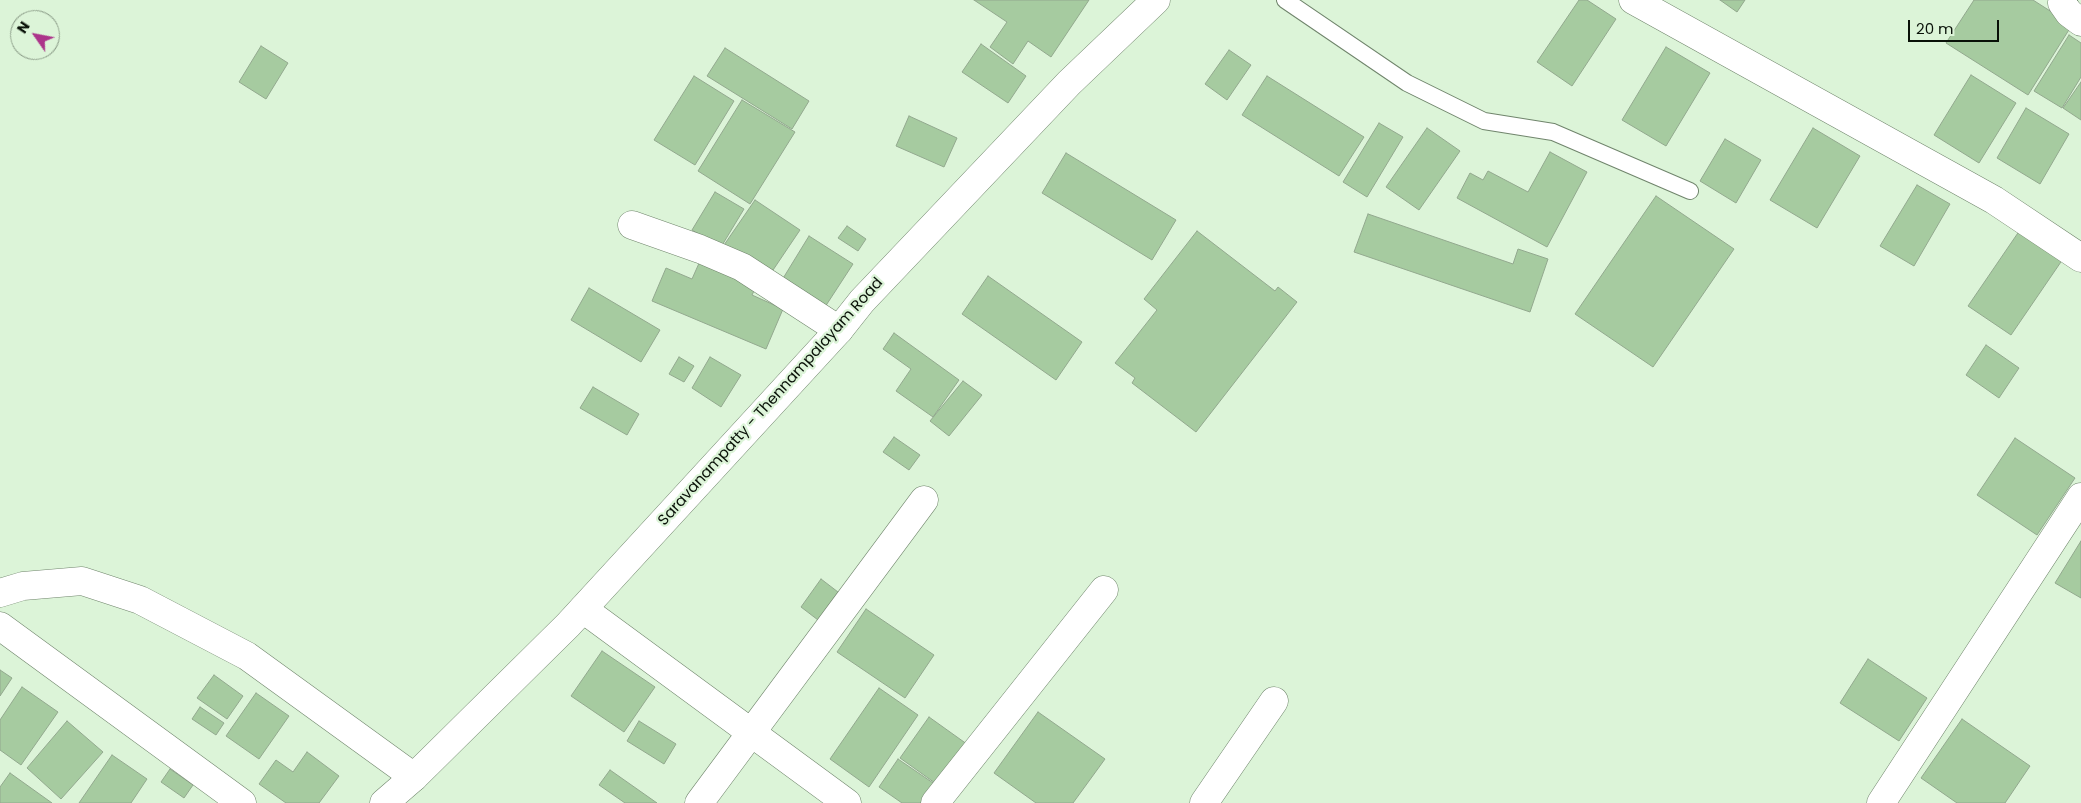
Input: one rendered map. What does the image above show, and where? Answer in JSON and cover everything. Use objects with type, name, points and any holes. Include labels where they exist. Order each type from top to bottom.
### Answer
[{"type":"street","name":"Saravanampatty - Thennampalayam Road","points":[[384,803],[414,777],[583,608],[839,330],[862,301],[1062,90],[1156,0]]},
{"type":"street","points":[[1633,0],[1994,200],[2081,258]]},
{"type":"street","points":[[2063,0],[2062,3],[2069,13],[2081,22]]},
{"type":"street","points":[[632,224],[742,267],[839,330]]},
{"type":"street","points":[[1881,803],[2081,497]]},
{"type":"street","points":[[699,803],[924,500]]},
{"type":"street","points":[[0,593],[23,586],[82,581],[140,600],[247,656],[414,777]]},
{"type":"street","points":[[935,803],[1104,590]]},
{"type":"street","points":[[583,608],[847,803]]},
{"type":"street","points":[[0,626],[242,803]]},
{"type":"street","points":[[1204,803],[1274,701]]},
{"type":"lane","points":[[1285,0],[1407,84],[1484,122],[1554,132],[1690,191]]},
{"type":"building","points":[[974,0],[1089,0],[1051,57],[1028,41],[1013,64],[990,47],[1007,22]]},
{"type":"building","points":[[1579,0],[1587,0],[1616,19],[1572,86],[1537,62]]},
{"type":"building","points":[[1720,0],[1745,0],[1737,12]]},
{"type":"building","points":[[1974,0],[2033,0],[2072,25],[2028,95],[1946,43]]},
{"type":"building","points":[[2069,35],[2081,43],[2081,77],[2062,108],[2034,91]]},
{"type":"building","points":[[981,44],[1026,76],[1008,103],[962,72]]},
{"type":"building","points":[[261,46],[288,63],[266,99],[239,82]]},
{"type":"building","points":[[1666,47],[1710,73],[1666,146],[1622,120]]},
{"type":"building","points":[[725,48],[809,101],[792,129],[707,76]]},
{"type":"building","points":[[1229,50],[1251,65],[1227,100],[1205,84]]},
{"type":"building","points":[[1971,75],[2016,103],[1979,163],[1934,135]]},
{"type":"building","points":[[694,76],[734,101],[695,165],[654,140]]},
{"type":"building","points":[[1267,76],[1364,137],[1339,176],[1242,115]]},
{"type":"building","points":[[2081,82],[2081,120],[2063,108]]},
{"type":"building","points":[[742,100],[795,132],[750,204],[698,171]]},
{"type":"building","points":[[2026,108],[2069,134],[2040,184],[1997,158]]},
{"type":"building","points":[[909,116],[957,138],[944,167],[896,146]]},
{"type":"building","points":[[1379,123],[1403,137],[1367,197],[1343,182]]},
{"type":"building","points":[[1427,128],[1460,151],[1419,210],[1386,187]]},
{"type":"building","points":[[1813,128],[1860,156],[1817,228],[1770,200]]},
{"type":"building","points":[[1725,139],[1761,160],[1736,203],[1700,181]]},
{"type":"building","points":[[1550,152],[1587,172],[1547,247],[1457,198],[1470,173],[1483,180],[1488,171],[1528,192]]},
{"type":"building","points":[[1066,153],[1176,220],[1152,260],[1042,193]]},
{"type":"building","points":[[1917,185],[1950,204],[1914,266],[1880,246]]},
{"type":"building","points":[[715,192],[744,209],[721,247],[692,230]]},
{"type":"building","points":[[1656,196],[1734,249],[1653,367],[1575,314]]},
{"type":"building","points":[[755,200],[800,230],[769,276],[724,245]]},
{"type":"building","points":[[1368,214],[1513,264],[1518,249],[1548,259],[1530,312],[1354,252]]},
{"type":"building","points":[[847,226],[866,239],[858,251],[838,238]]},
{"type":"building","points":[[2022,227],[2065,256],[2011,335],[1968,306]]},
{"type":"building","points":[[1197,231],[1275,291],[1278,287],[1297,302],[1196,432],[1132,383],[1135,378],[1115,363],[1157,310],[1144,299]]},
{"type":"building","points":[[809,236],[853,264],[825,307],[782,280]]},
{"type":"building","points":[[700,261],[757,285],[752,295],[783,309],[766,349],[652,301],[666,268],[692,279]]},
{"type":"building","points":[[988,276],[1082,342],[1056,380],[962,314]]},
{"type":"building","points":[[589,288],[660,330],[641,362],[571,320]]},
{"type":"building","points":[[894,333],[959,380],[933,417],[896,391],[911,369],[883,349]]},
{"type":"building","points":[[1986,345],[2019,368],[1999,398],[1966,375]]},
{"type":"building","points":[[679,357],[694,366],[684,382],[669,374]]},
{"type":"building","points":[[710,357],[741,375],[721,407],[692,388]]},
{"type":"building","points":[[963,381],[982,395],[949,436],[930,421]]},
{"type":"building","points":[[593,387],[639,414],[627,435],[580,408]]},
{"type":"building","points":[[894,437],[920,455],[909,470],[883,452]]},
{"type":"building","points":[[2015,438],[2075,478],[2037,535],[1977,495]]},
{"type":"building","points":[[2081,541],[2081,598],[2055,583]]},
{"type":"building","points":[[821,579],[838,592],[818,620],[801,607]]},
{"type":"building","points":[[866,609],[934,655],[905,698],[837,652]]},
{"type":"building","points":[[602,651],[655,687],[624,732],[571,696]]},
{"type":"building","points":[[1868,659],[1927,698],[1899,741],[1840,703]]},
{"type":"building","points":[[0,670],[12,678],[0,696]]},
{"type":"building","points":[[214,675],[243,696],[227,719],[197,698]]},
{"type":"building","points":[[22,687],[58,712],[21,765],[0,750],[0,720]]},
{"type":"building","points":[[879,688],[918,715],[869,787],[830,759]]},
{"type":"building","points":[[256,693],[289,716],[259,759],[226,736]]},
{"type":"building","points":[[200,707],[224,723],[216,735],[192,719]]},
{"type":"building","points":[[1038,712],[1105,759],[1073,803],[1036,803],[994,773]]},
{"type":"building","points":[[929,717],[971,747],[942,788],[900,758]]},
{"type":"building","points":[[1962,719],[2030,766],[2005,803],[1957,803],[1921,778]]},
{"type":"building","points":[[67,721],[103,752],[61,799],[27,768]]},
{"type":"building","points":[[639,721],[676,744],[664,764],[627,741]]},
{"type":"building","points":[[307,752],[339,776],[319,803],[286,803],[259,784],[276,760],[293,772]]},
{"type":"building","points":[[112,755],[147,779],[131,803],[79,803]]},
{"type":"building","points":[[898,759],[939,787],[928,803],[902,803],[879,787]]},
{"type":"building","points":[[170,769],[193,785],[184,798],[161,782]]},
{"type":"building","points":[[610,770],[657,803],[625,803],[599,785]]},
{"type":"building","points":[[10,773],[52,803],[0,803],[0,787]]}]
